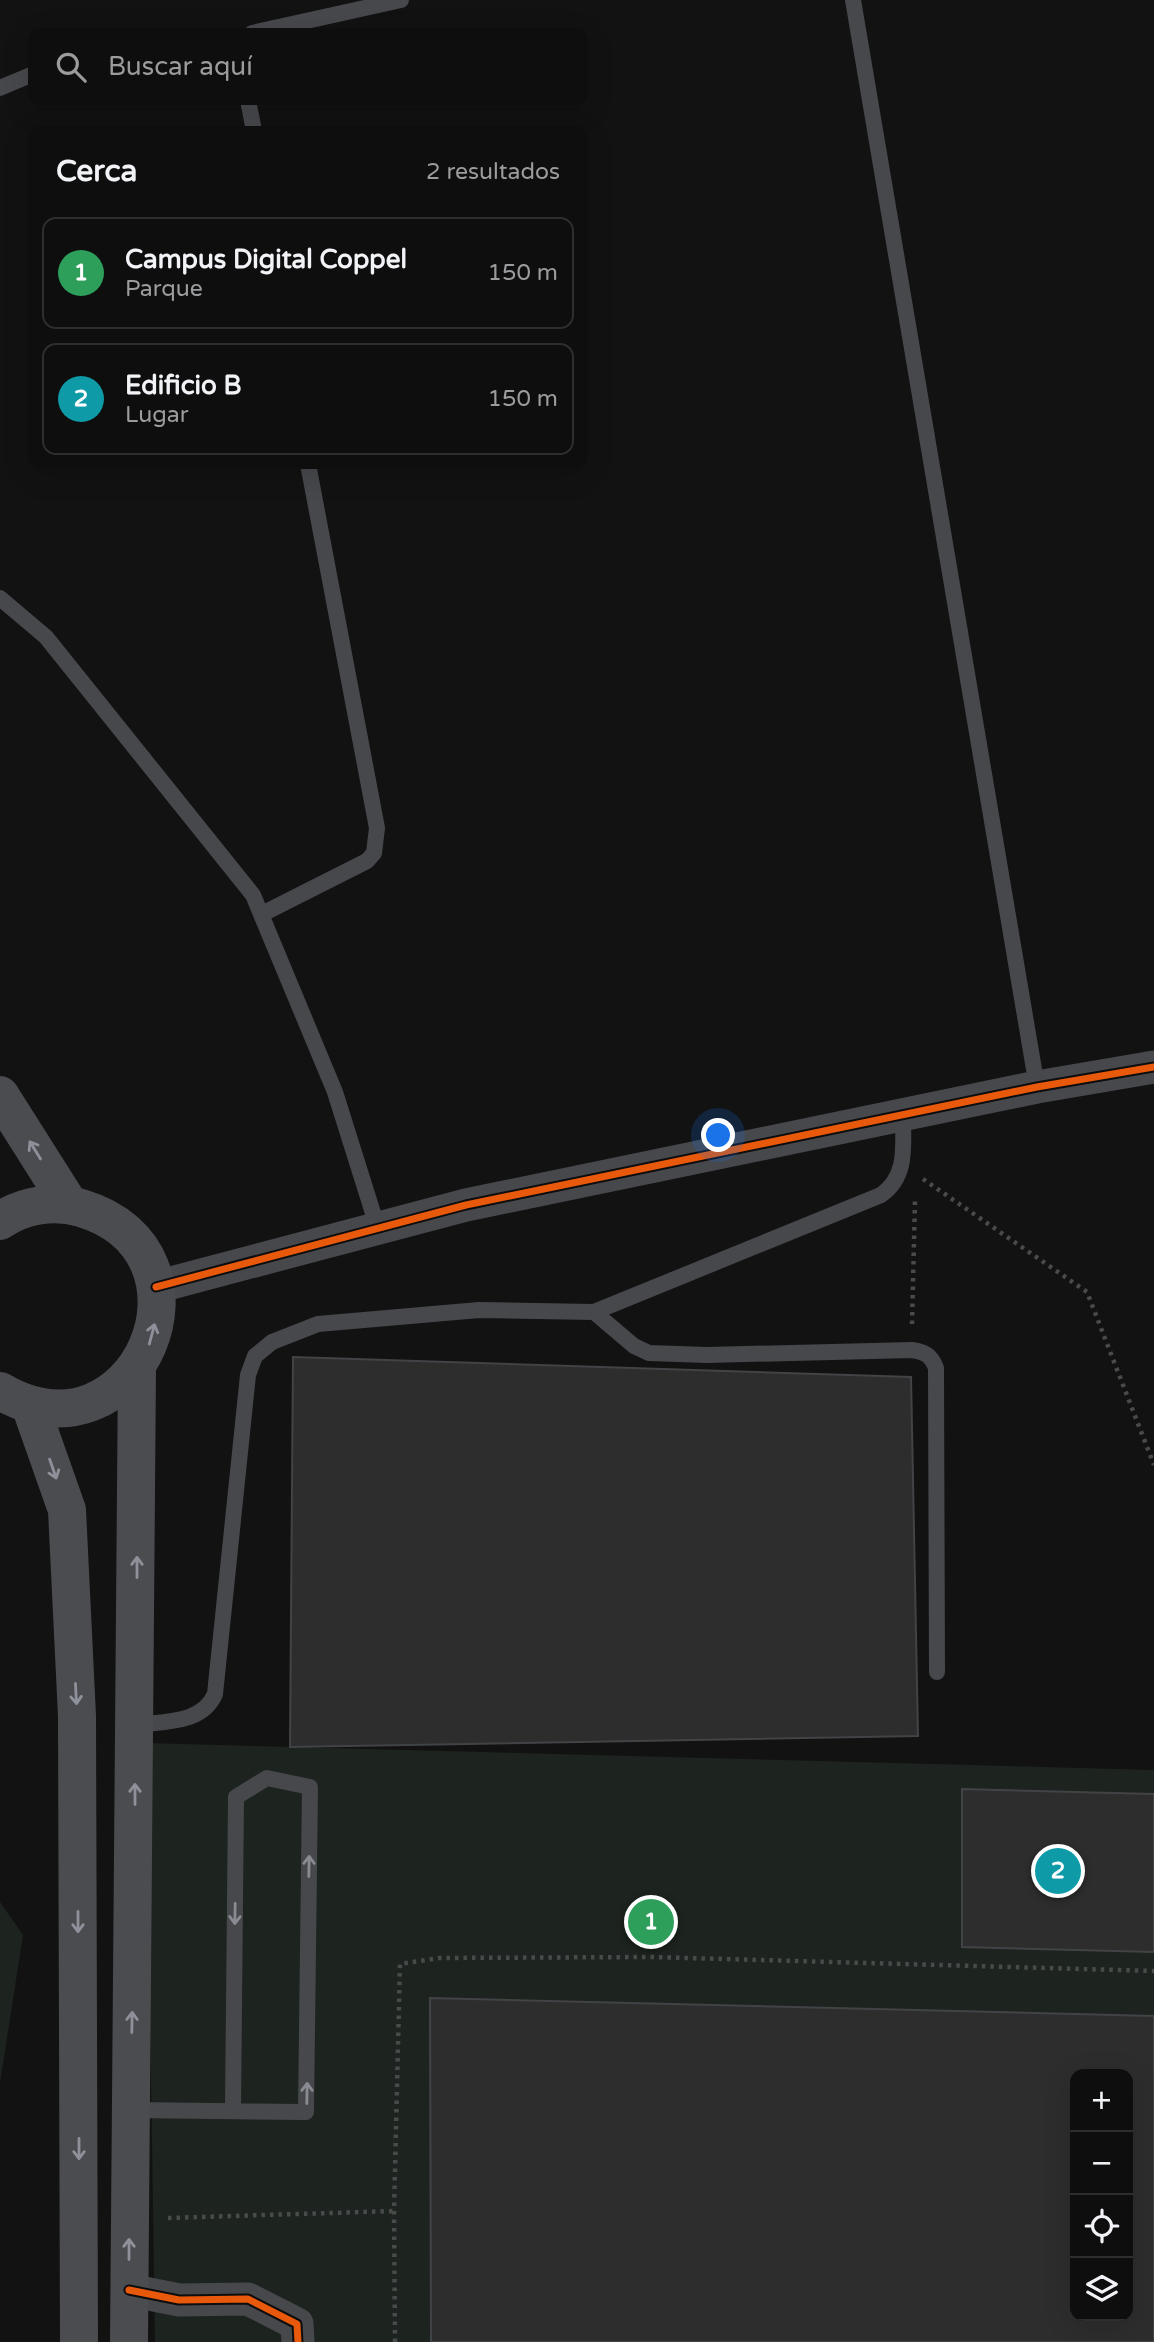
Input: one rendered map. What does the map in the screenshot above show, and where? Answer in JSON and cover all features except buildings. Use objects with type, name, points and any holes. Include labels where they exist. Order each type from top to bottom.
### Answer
[{"type":"main road","points":[[0,1095],[69,1204]]},
{"type":"main road","points":[[0,1221],[9,1214],[38,1205],[69,1204],[100,1214],[125,1232],[145,1257],[156,1287],[157,1315],[153,1334],[137,1368],[116,1389],[89,1403],[60,1408],[15,1398]]},
{"type":"main road","points":[[128,2342],[136,1725],[137,1368]]},
{"type":"main road","points":[[15,1398],[67,1510],[77,1716],[79,2342]]},
{"type":"street","points":[[156,1287],[466,1205],[1037,1087],[1154,1067]]},
{"type":"street","points":[[129,2290],[179,2300],[248,2299],[297,2324],[298,2342]]},
{"type":"lane","points":[[275,28],[401,0]]},
{"type":"lane","points":[[853,0],[1037,1087]]},
{"type":"lane","points":[[0,89],[28,76]]},
{"type":"lane","points":[[249,105],[253,126]]},
{"type":"lane","points":[[262,914],[367,860],[377,843],[377,828],[310,469]]},
{"type":"lane","points":[[0,598],[46,637],[239,873],[262,914],[335,1092],[378,1229]]},
{"type":"lane","points":[[136,1725],[199,1715],[209,1707],[215,1694],[248,1375],[256,1356],[281,1337],[318,1324],[479,1310],[594,1312],[881,1195],[908,1170],[903,1116]]},
{"type":"lane","points":[[594,1312],[634,1346],[649,1353],[912,1350],[932,1358],[936,1368],[937,1672]]},
{"type":"lane","points":[[130,2110],[233,2109],[306,2112],[310,1787],[267,1778],[236,1797],[233,2109]]},
{"type":"path","points":[[908,1170],[912,1350]]},
{"type":"path","points":[[908,1170],[1087,1292],[1154,1465]]},
{"type":"path","points":[[396,2342],[394,2211],[400,1964],[439,1958],[652,1957],[1154,1971]]},
{"type":"path","points":[[129,2220],[394,2211]]},
{"type":"shaded area","points":[[146,1743],[1154,1770],[1154,2342],[155,2342]]},
{"type":"shaded area","points":[[0,1902],[23,1935],[0,2083]]},
{"type":"cycle path","points":[[156,1287],[466,1205],[1037,1087],[1154,1067]]},
{"type":"cycle path","points":[[129,2290],[179,2300],[248,2299],[297,2324],[298,2342]]},
{"type":"place","name":"Edificio B","points":[[1058,1871]]},
{"type":"place","name":"Campus Digital Coppel","points":[[651,1922]]}]
